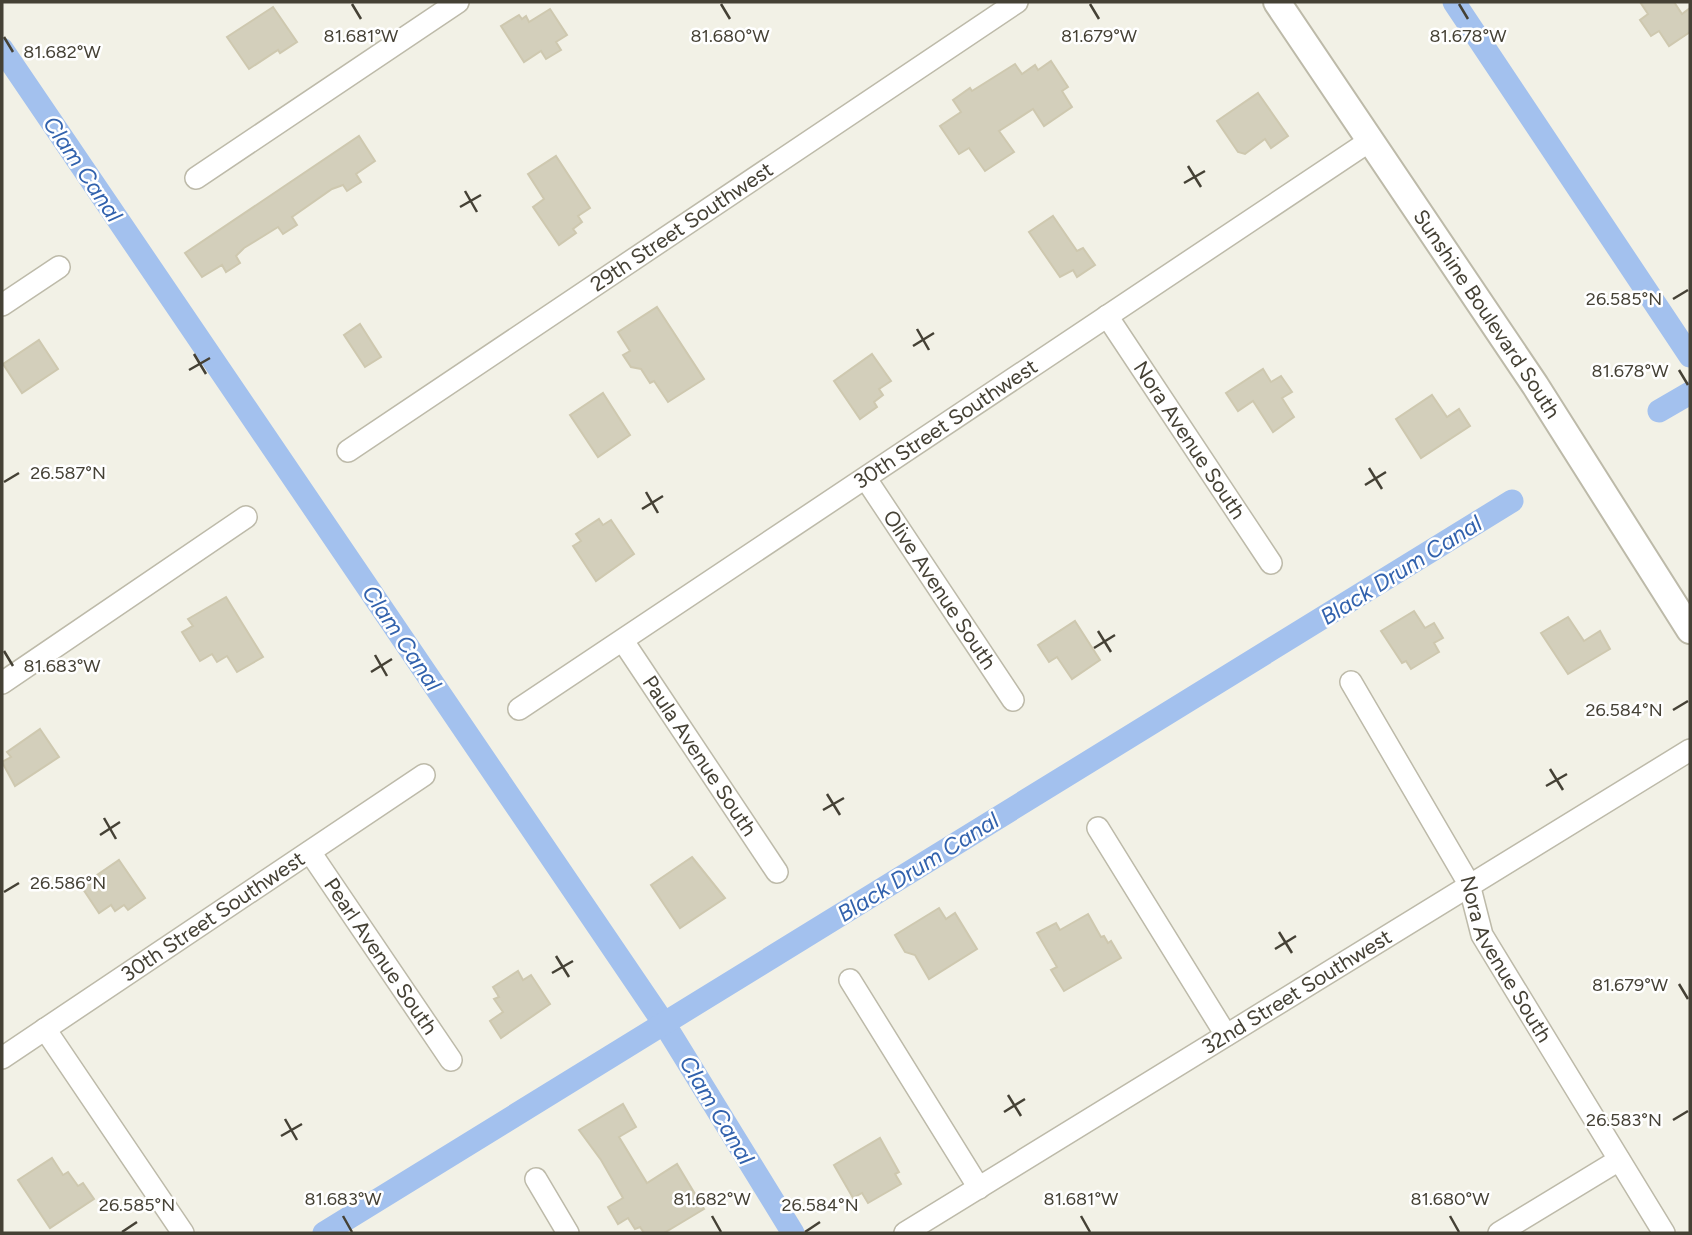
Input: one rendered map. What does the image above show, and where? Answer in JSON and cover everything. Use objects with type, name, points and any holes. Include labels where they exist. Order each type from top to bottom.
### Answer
[{"type":"street","points":[[196,178],[458,2]]},
{"type":"street","name":"29th Street Southwest","points":[[348,451],[1017,2]]},
{"type":"street","name":"Sunshine Boulevard South","points":[[1277,2],[1535,385],[1690,630]]},
{"type":"street","name":"30th Street Southwest","points":[[519,709],[1371,140]]},
{"type":"street","points":[[2,305],[59,267]]},
{"type":"street","name":"Nora Avenue South","points":[[1107,316],[1271,563]]},
{"type":"street","name":"Olive Avenue South","points":[[866,479],[1013,700]]},
{"type":"street","points":[[2,683],[246,517]]},
{"type":"street","name":"Paula Avenue South","points":[[623,641],[778,872]]},
{"type":"street","name":"Nora Avenue South","points":[[1351,682],[1469,884],[1482,935],[1664,1233]]},
{"type":"street","name":"32nd Street Southwest","points":[[905,1233],[1690,750]]},
{"type":"street","name":"30th Street Southwest","points":[[2,1058],[424,775]]},
{"type":"street","points":[[1098,828],[1226,1035]]},
{"type":"street","name":"Pearl Avenue South","points":[[310,852],[451,1060]]},
{"type":"street","points":[[850,980],[979,1188]]},
{"type":"street","points":[[46,1029],[183,1233]]},
{"type":"street","points":[[1499,1233],[1619,1160]]},
{"type":"street","points":[[536,1179],[568,1233]]},
{"type":"building","points":[[1640,2],[1674,2],[1682,14],[1690,8],[1690,32],[1669,46],[1659,31],[1651,36],[1640,20],[1648,14]]},
{"type":"building","points":[[273,7],[297,42],[280,53],[278,50],[249,69],[227,37]]},
{"type":"building","points":[[550,9],[567,35],[556,42],[561,50],[546,59],[541,51],[524,62],[501,26],[519,15],[522,19],[526,16],[529,22]]},
{"type":"building","points":[[1051,61],[1068,87],[1062,91],[1072,107],[1044,126],[1033,109],[999,131],[1014,152],[985,171],[969,148],[959,154],[940,126],[961,112],[953,100],[1015,64],[1022,74],[1035,65],[1038,70]]},
{"type":"building","points":[[1258,93],[1288,136],[1271,148],[1265,139],[1245,154],[1238,152],[1217,121]]},
{"type":"building","points":[[359,136],[375,161],[356,174],[361,182],[347,191],[343,185],[332,189],[292,217],[297,225],[283,234],[278,227],[244,248],[236,256],[240,263],[226,272],[222,265],[202,277],[185,253]]},
{"type":"building","points":[[556,156],[590,208],[578,216],[582,222],[573,229],[576,233],[559,245],[533,207],[544,199],[528,174]]},
{"type":"building","points":[[1053,216],[1077,251],[1083,248],[1095,265],[1077,277],[1073,270],[1060,277],[1029,232]]},
{"type":"building","points":[[657,307],[704,379],[668,402],[654,381],[650,383],[641,369],[631,367],[623,355],[630,351],[618,332]]},
{"type":"building","points":[[360,324],[381,357],[365,367],[344,335]]},
{"type":"building","points":[[39,340],[58,369],[22,393],[3,364]]},
{"type":"building","points":[[872,354],[891,381],[879,389],[883,395],[874,402],[877,407],[860,419],[834,381]]},
{"type":"building","points":[[1263,369],[1271,382],[1281,376],[1292,392],[1282,398],[1294,417],[1273,432],[1253,401],[1238,411],[1226,393]]},
{"type":"building","points":[[603,393],[630,435],[598,457],[570,415]]},
{"type":"building","points":[[1432,395],[1447,417],[1459,409],[1470,426],[1421,458],[1396,419]]},
{"type":"building","points":[[599,519],[603,525],[611,520],[634,554],[596,581],[573,546],[581,541],[576,534]]},
{"type":"building","points":[[226,597],[263,657],[237,672],[227,656],[217,662],[212,654],[200,661],[182,632],[193,626],[188,619]]},
{"type":"building","points":[[1414,611],[1425,628],[1434,623],[1443,638],[1434,643],[1439,652],[1411,669],[1406,661],[1402,663],[1381,631]]},
{"type":"building","points":[[1568,617],[1584,641],[1600,631],[1610,649],[1568,674],[1541,633]]},
{"type":"building","points":[[1075,621],[1100,660],[1072,679],[1057,657],[1049,662],[1038,645]]},
{"type":"building","points":[[40,729],[59,757],[15,786],[2,762],[11,757],[7,752]]},
{"type":"building","points":[[692,857],[725,898],[680,928],[651,885]]},
{"type":"building","points":[[119,860],[145,898],[128,910],[124,905],[115,911],[111,905],[99,913],[81,886]]},
{"type":"building","points":[[939,908],[946,919],[955,913],[977,949],[929,979],[915,955],[905,952],[895,935]]},
{"type":"building","points":[[1088,914],[1101,937],[1104,936],[1108,943],[1111,941],[1121,958],[1064,991],[1051,970],[1057,967],[1037,933],[1056,923],[1060,930]]},
{"type":"building","points":[[518,971],[523,980],[531,975],[550,1004],[501,1038],[490,1021],[503,1012],[494,999],[499,997],[493,987]]},
{"type":"building","points":[[623,1104],[636,1127],[619,1137],[647,1183],[677,1164],[704,1209],[664,1233],[644,1233],[640,1227],[635,1229],[628,1218],[618,1224],[608,1207],[623,1198],[601,1160],[579,1130]]},
{"type":"building","points":[[880,1138],[899,1172],[895,1174],[901,1184],[868,1203],[862,1193],[853,1198],[834,1165]]},
{"type":"building","points":[[52,1158],[63,1175],[68,1172],[78,1186],[83,1183],[94,1199],[50,1228],[18,1180]]},
{"type":"waterway","points":[[1454,2],[1690,356]]},
{"type":"waterway","name":"Clam Canal","points":[[2,49],[665,1025],[793,1233]]},
{"type":"waterway","name":"Black Drum Canal","points":[[1659,411],[1690,393]]},
{"type":"waterway","name":"Black Drum Canal","points":[[324,1233],[1512,501]]}]
